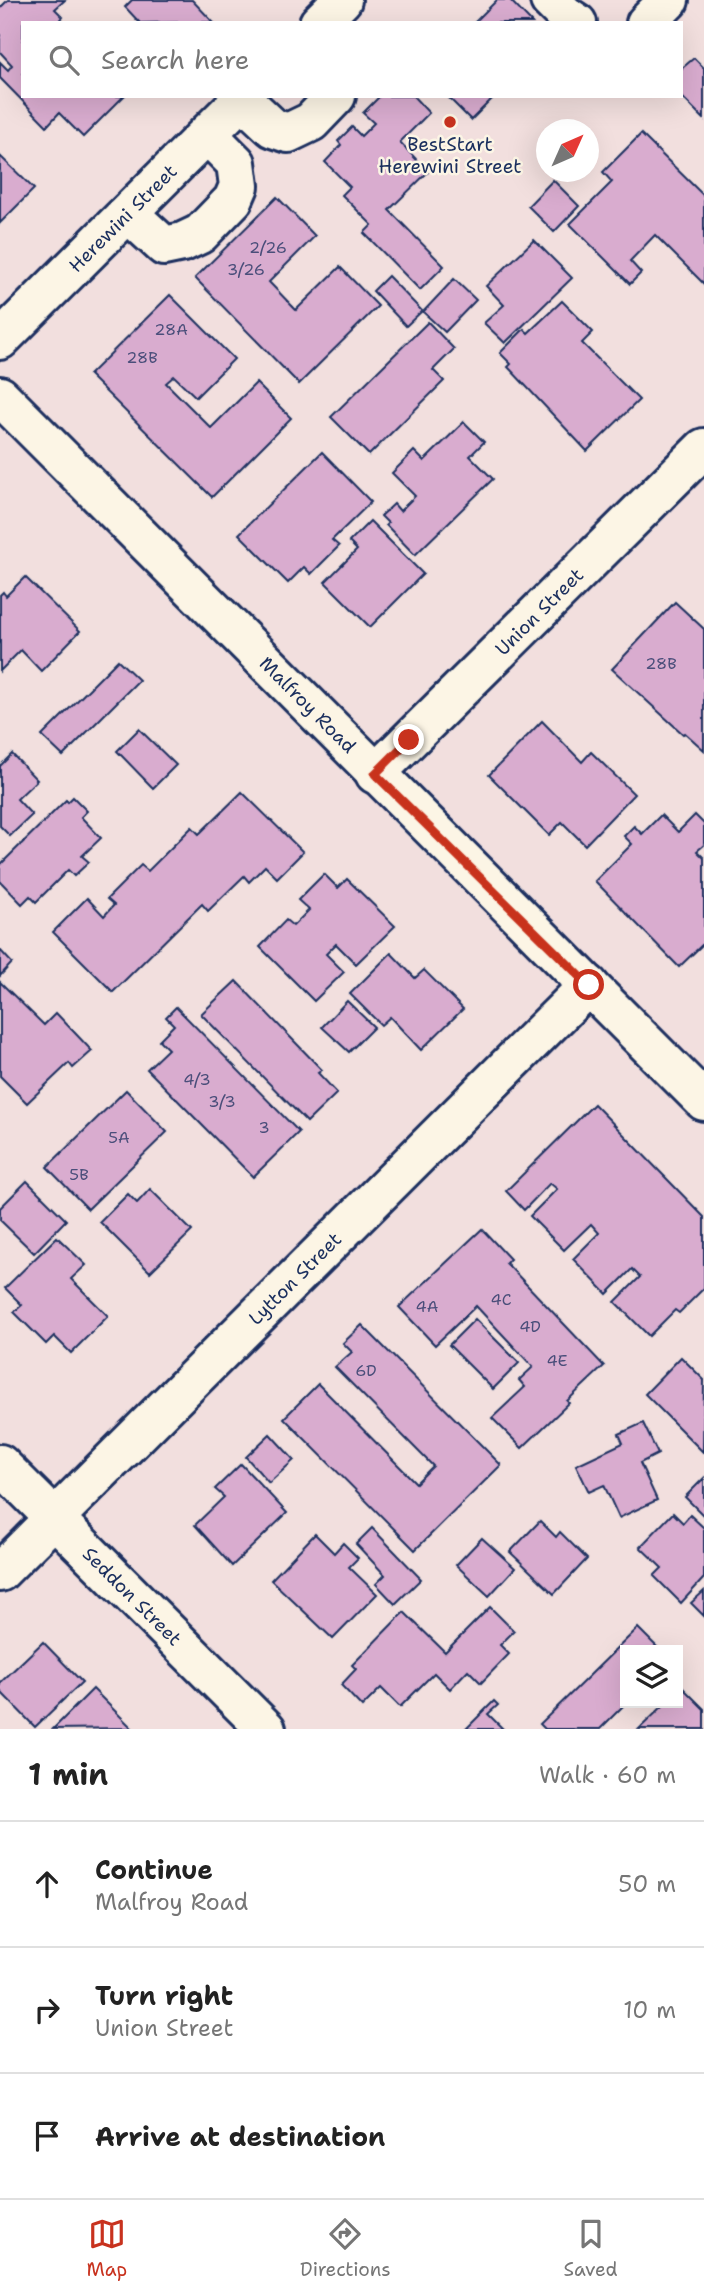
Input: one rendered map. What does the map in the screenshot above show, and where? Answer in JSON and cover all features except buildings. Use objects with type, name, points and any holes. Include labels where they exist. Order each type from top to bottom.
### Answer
[{"type":"street","points":[[550,0],[574,21]]},
{"type":"street","points":[[648,21],[669,0]]},
{"type":"street","points":[[244,98],[273,128],[288,133],[311,122],[335,98]]},
{"type":"street","name":"Herewini Street","points":[[0,340],[244,98]]},
{"type":"street","points":[[128,213],[164,246],[183,242],[200,234],[233,201],[239,186],[236,163],[207,134]]},
{"type":"street","name":"Malfroy Road","points":[[0,396],[704,1101]]},
{"type":"street","name":"Union Street","points":[[375,774],[704,448]]},
{"type":"street","name":"Lytton Street","points":[[0,1572],[589,985]]},
{"type":"street","name":"Seddon Street","points":[[0,1464],[266,1729]]},
{"type":"place","name":"BestStart Herewini Street","points":[[450,122]]},
{"type":"route","points":[[409,740],[375,774],[589,985]]}]
